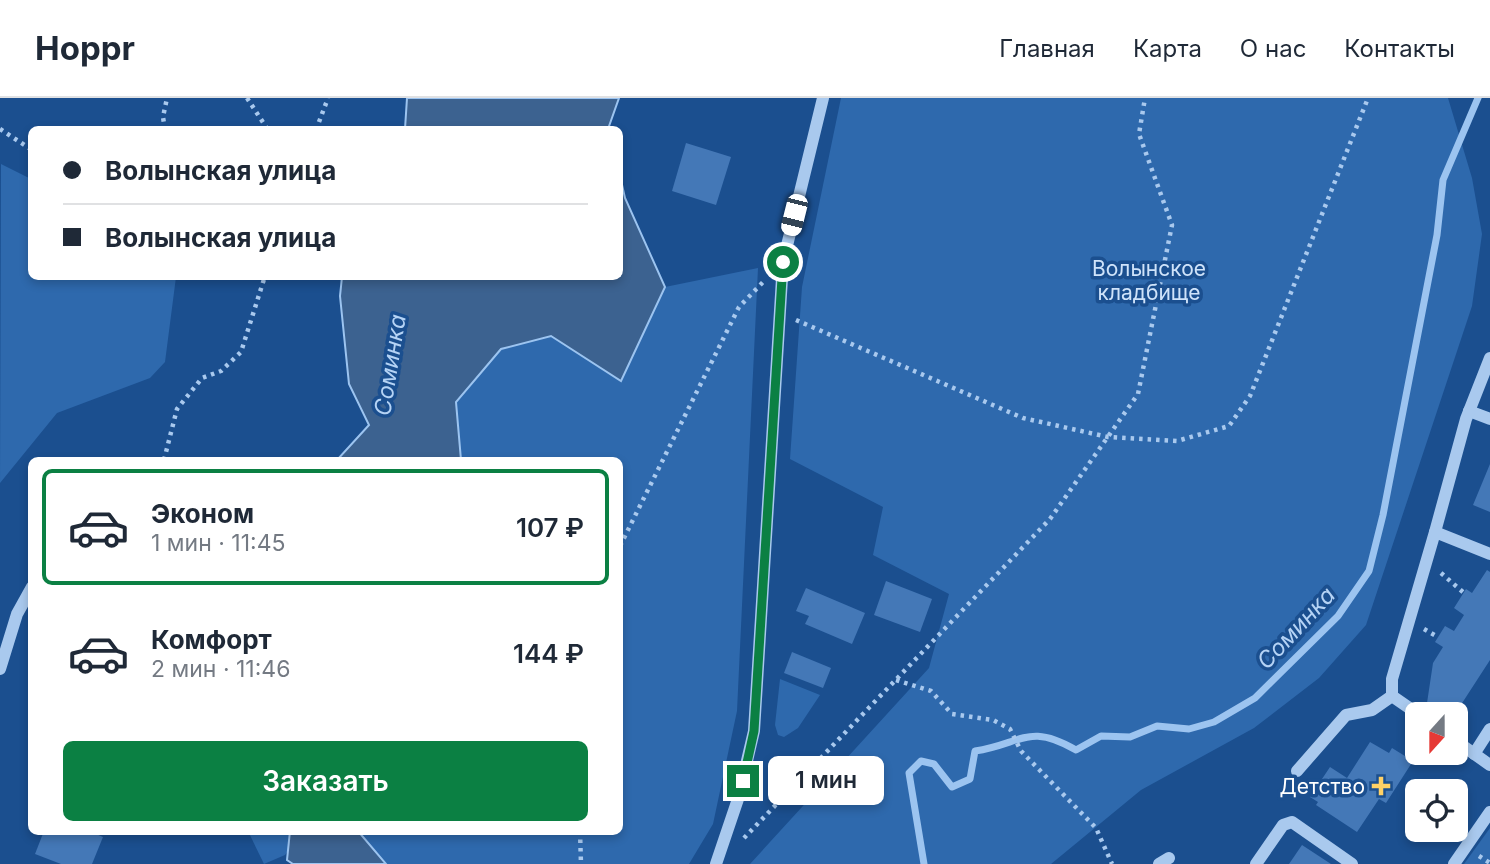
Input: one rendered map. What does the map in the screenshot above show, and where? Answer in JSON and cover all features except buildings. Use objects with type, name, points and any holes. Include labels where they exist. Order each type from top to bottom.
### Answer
[{"type":"street","points":[[716,864],[741,790],[754,731],[783,262],[823,98]]},
{"type":"street","points":[[1392,696],[1392,679],[1468,411],[1490,358]]},
{"type":"street","points":[[1468,411],[1490,419]]},
{"type":"street","points":[[1435,532],[1490,554]]},
{"type":"street","points":[[0,669],[17,614],[28,594]]},
{"type":"street","points":[[1392,696],[1405,705]]},
{"type":"street","points":[[1297,771],[1346,715],[1372,710],[1392,696]]},
{"type":"street","points":[[1474,754],[1490,729]]},
{"type":"street","points":[[1468,750],[1490,765]]},
{"type":"street","points":[[1454,864],[1490,812]]},
{"type":"street","points":[[1256,864],[1283,825],[1292,822],[1352,864]]},
{"type":"path","points":[[164,126],[163,117],[167,98]]},
{"type":"path","points":[[247,98],[265,126]]},
{"type":"path","points":[[318,126],[328,98]]},
{"type":"path","points":[[738,845],[1051,519],[1138,394],[1172,225],[1139,134],[1145,98]]},
{"type":"path","points":[[779,313],[1023,418],[1108,437],[1177,441],[1230,426],[1250,397],[1368,98]]},
{"type":"path","points":[[0,131],[28,148]]},
{"type":"path","points":[[623,540],[739,307],[783,262]]},
{"type":"path","points":[[165,457],[177,409],[202,378],[221,370],[241,352],[264,280]]},
{"type":"path","points":[[168,451],[170,457]]},
{"type":"path","points":[[1432,581],[1436,569],[1464,593]]},
{"type":"path","points":[[1419,626],[1438,637]]},
{"type":"path","points":[[895,680],[931,691],[952,714],[993,720],[1010,729],[1021,751],[1096,828],[1112,864]]},
{"type":"path","points":[[580,835],[581,864]]},
{"type":"green space","name":"Волынское кладбище","points":[[841,98],[1448,98],[1472,178],[1482,234],[1472,306],[1366,625],[1319,678],[1254,728],[1141,790],[1051,864],[750,864],[929,668],[949,594],[873,555],[883,507],[790,459],[802,287]]},
{"type":"green space","points":[[1,164],[28,178],[28,280],[176,280],[165,362],[150,378],[57,413],[0,483]]},
{"type":"green space","points":[[758,268],[737,711],[713,824],[689,864],[386,864],[361,835],[623,835],[623,457],[461,457],[456,402],[501,349],[551,336],[621,380],[665,287]]},
{"type":"green space","points":[[780,679],[820,695],[798,728],[784,737],[778,735],[775,725]]},
{"type":"green space","points":[[1490,828],[1490,864],[1464,864]]},
{"type":"green space","points":[[250,835],[300,835],[285,855],[264,864]]},
{"type":"water","points":[[407,98],[619,98],[609,126],[405,126]]},
{"type":"water","points":[[623,189],[665,287],[621,381],[551,336],[501,349],[456,402],[461,457],[340,457],[369,425],[349,384],[340,296],[342,280],[623,280]]},
{"type":"water","points":[[290,835],[361,835],[386,864],[293,864],[287,860]]},
{"type":"waterway","name":"Соминка","points":[[924,864],[909,773],[921,761],[934,764],[952,787],[970,779],[975,751],[1025,737],[1047,737],[1076,750],[1101,736],[1130,737],[1157,726],[1189,729],[1214,722],[1255,698],[1338,616],[1369,571],[1383,515],[1437,235],[1443,180],[1478,98]]},
{"type":"place","name":"Детство","points":[[1381,786]]},
{"type":"route","points":[[743,781],[754,731],[783,262]]}]
